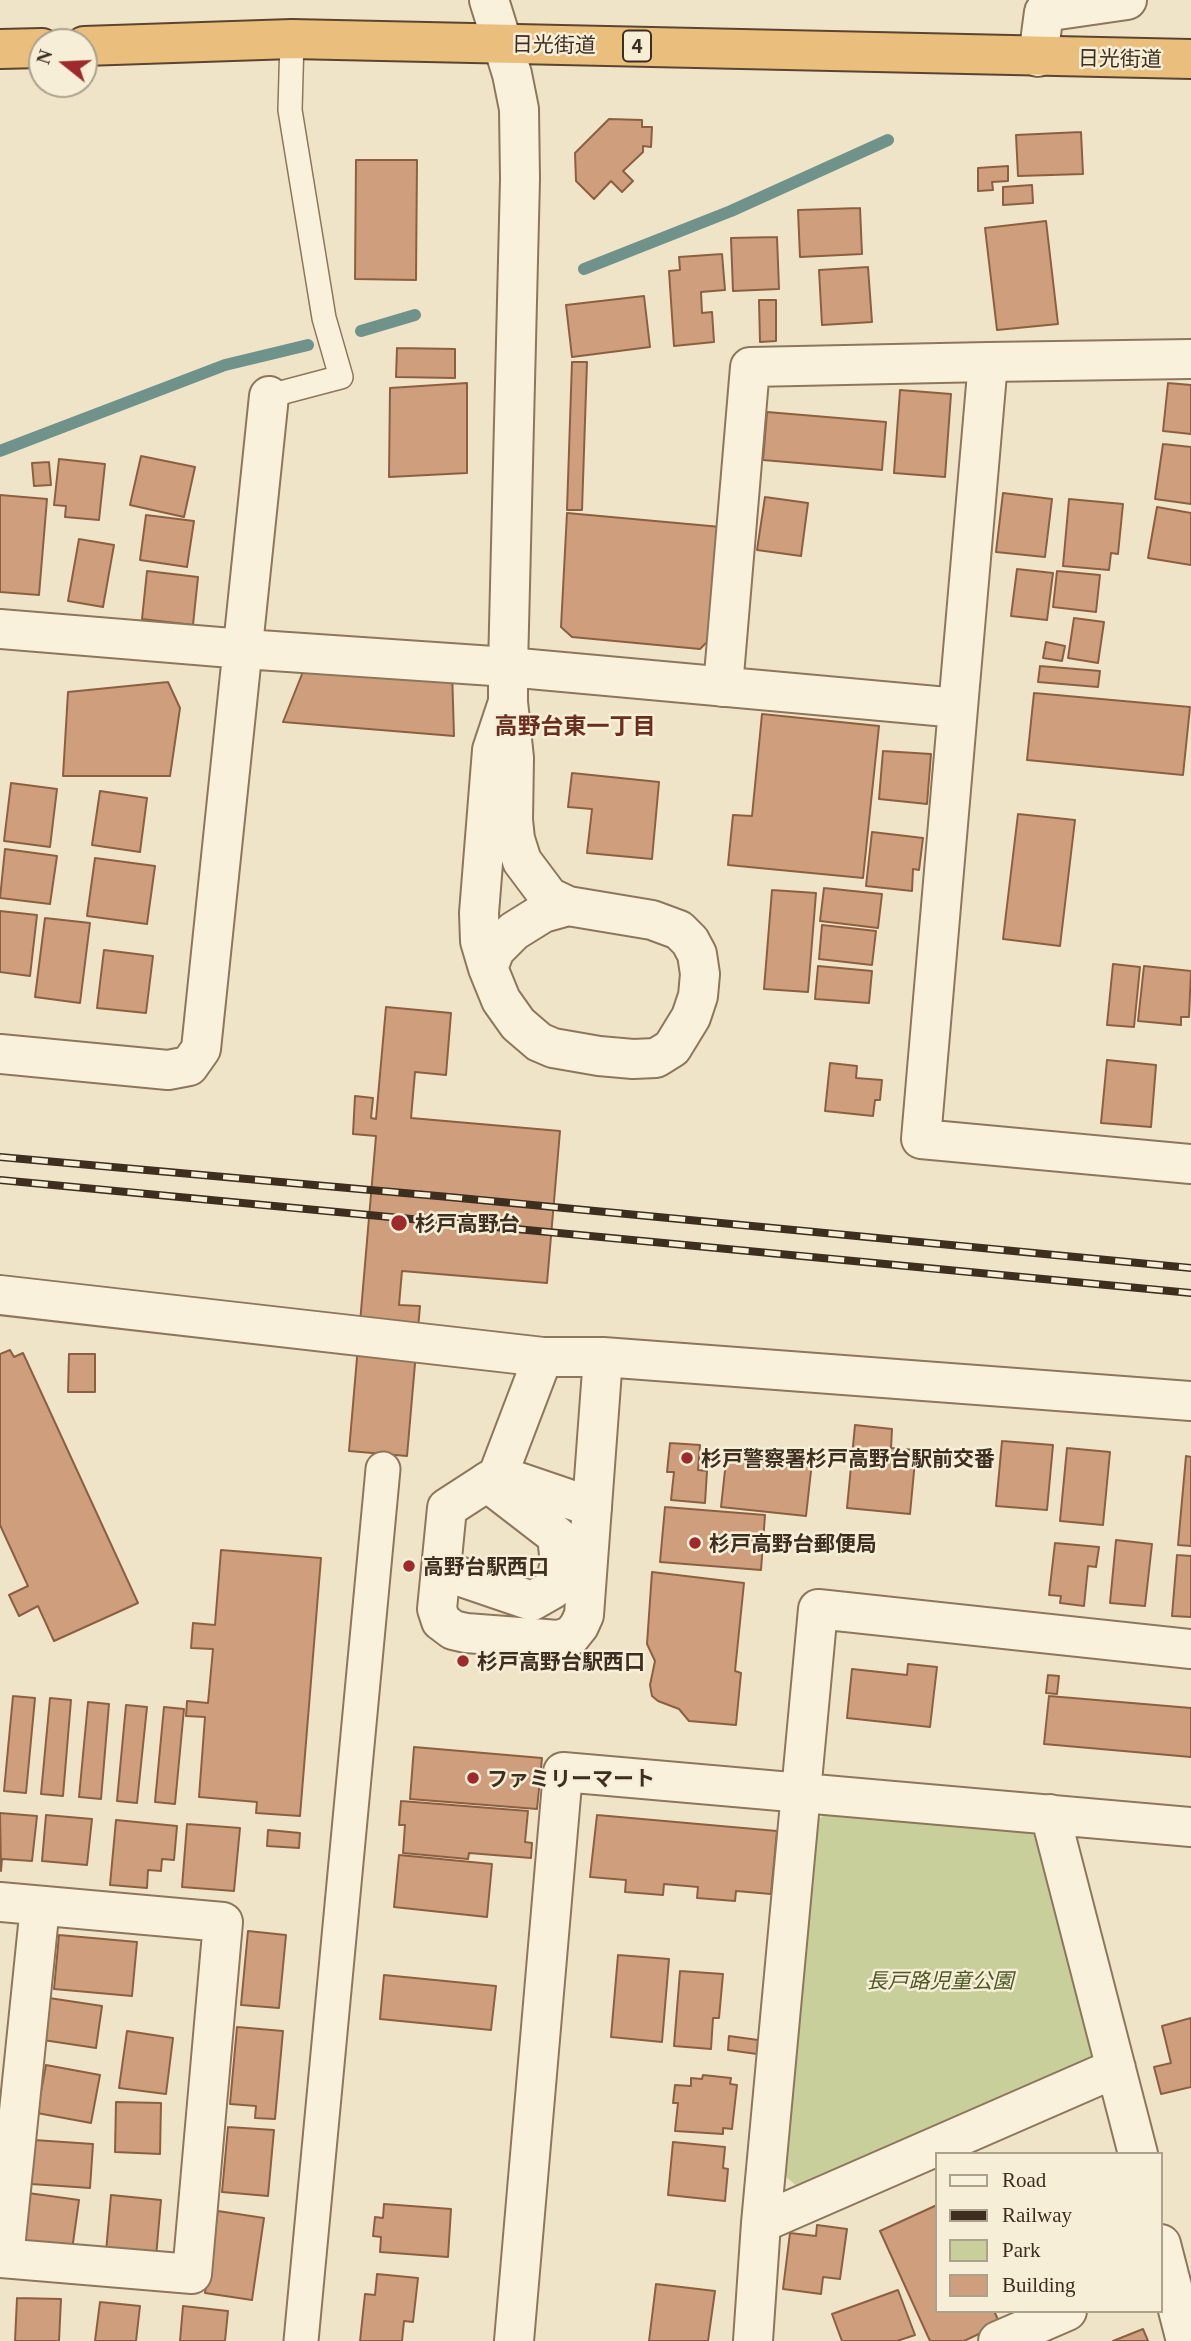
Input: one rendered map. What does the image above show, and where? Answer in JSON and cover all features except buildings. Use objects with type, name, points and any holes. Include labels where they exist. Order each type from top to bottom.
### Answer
[{"type":"highway","name":"日光街道","points":[[98,46],[292,39],[1191,59]]},
{"type":"highway","points":[[0,49],[28,48]]},
{"type":"street","points":[[489,0],[512,74],[519,109],[508,685],[514,758],[515,839],[522,861],[550,897],[568,906],[652,920],[679,930],[690,941],[697,954],[700,974],[698,996],[688,1024],[672,1048],[656,1058],[599,1056],[553,1048],[538,1042],[518,1024],[501,1000],[488,968],[480,941],[479,913],[484,836],[492,750],[508,685]]},
{"type":"street","points":[[1038,57],[1044,12],[1127,0]]},
{"type":"street","points":[[723,687],[750,367],[1191,359]]},
{"type":"street","points":[[988,362],[921,1139],[1191,1164]]},
{"type":"street","points":[[0,1054],[168,1070],[189,1066],[201,1049],[269,396]]},
{"type":"street","points":[[0,629],[244,649],[508,685],[723,687],[958,708]]},
{"type":"street","points":[[488,968],[495,950],[514,931],[543,913],[568,906]]},
{"type":"street","points":[[0,1294],[543,1357],[603,1357],[1191,1401]]},
{"type":"street","points":[[543,1357],[492,1478],[447,1508],[437,1609],[442,1621],[453,1630],[558,1640],[571,1636],[584,1615],[603,1357]]},
{"type":"street","points":[[301,2341],[383,1469]]},
{"type":"street","points":[[492,1478],[592,1507]]},
{"type":"street","points":[[440,1570],[532,1601],[553,1589],[560,1564],[557,1536],[492,1478]]},
{"type":"street","points":[[753,2341],[761,2223],[818,1609],[1191,1649]]},
{"type":"street","points":[[514,2341],[563,1772],[1191,1827]]},
{"type":"street","points":[[1050,1814],[1137,2152]]},
{"type":"street","points":[[0,1902],[223,1922],[192,2274],[2,2258],[40,1906]]},
{"type":"street","points":[[761,2223],[1116,2068]]},
{"type":"street","points":[[1163,2261],[1186,2341]]},
{"type":"street","points":[[998,2341],[1062,2313]]},
{"type":"lane","points":[[269,396],[341,377],[324,318],[290,110],[292,39]]},
{"type":"green space","name":"長戸路児童公園","points":[[839,1807],[1035,1825],[1116,2068],[803,2191],[786,2177],[790,2135],[787,2135],[803,1948],[818,1819]]},
{"type":"waterway","points":[[584,269],[731,211],[888,140]]},
{"type":"waterway","points":[[361,331],[415,315]]},
{"type":"waterway","points":[[0,451],[225,365],[308,345]]},
{"type":"railway","points":[[0,1157],[1191,1268]]},
{"type":"railway","points":[[0,1180],[1191,1293]]},
{"type":"place","name":"杉戸高野台","points":[[399,1223]]},
{"type":"place","name":"杉戸警察署杉戸高野台駅前交番","points":[[687,1458]]},
{"type":"place","name":"杉戸高野台郵便局","points":[[695,1543]]},
{"type":"place","name":"高野台駅西口","points":[[409,1566]]},
{"type":"place","name":"杉戸高野台駅西口","points":[[463,1661]]},
{"type":"place","name":"ファミリーマート","points":[[473,1778]]},
{"type":"district","name":"高野台東一丁目","points":[[575,725]]}]
